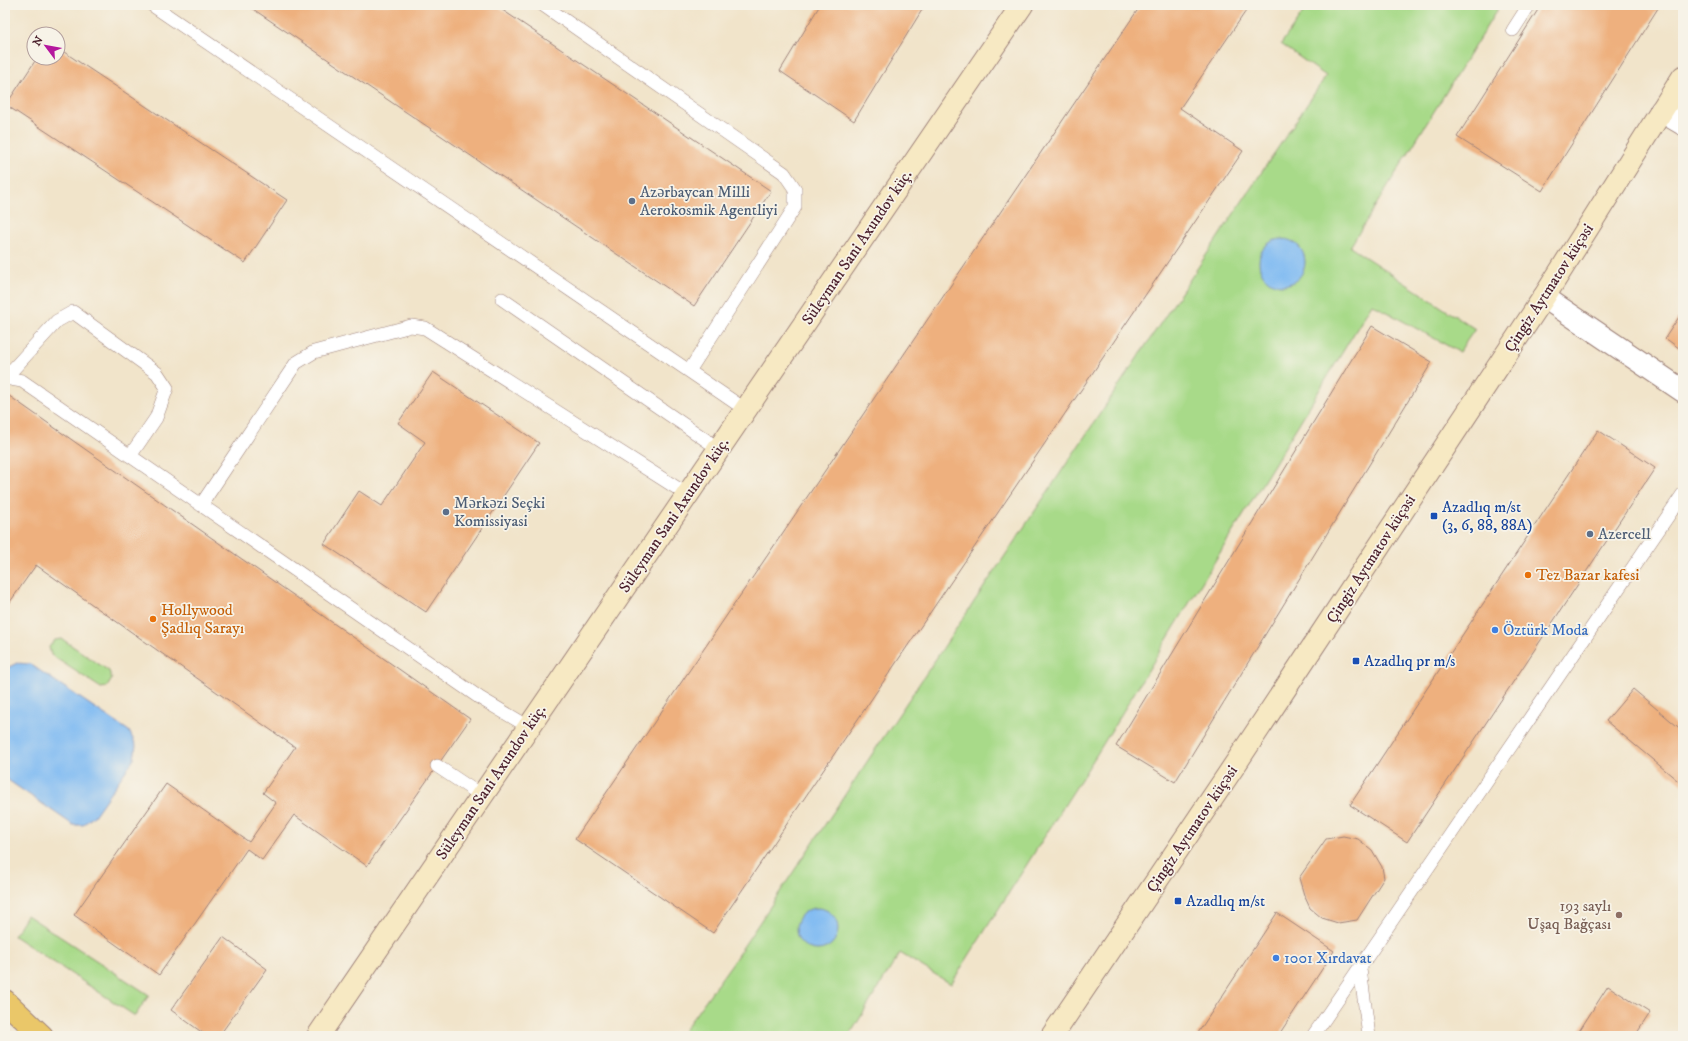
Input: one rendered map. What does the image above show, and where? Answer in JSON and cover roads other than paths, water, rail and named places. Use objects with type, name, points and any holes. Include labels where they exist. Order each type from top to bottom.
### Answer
[{"type":"main road","name":"Süleyman Sani Axundov küç.","points":[[322,1032],[1022,5]]},
{"type":"main road","name":"Çingiz Aytmatov küçəsi","points":[[1052,1036],[1236,763],[1544,297],[1683,77]]},
{"type":"main road","points":[[6,1002],[42,1036]]},
{"type":"main road","points":[[6,1002],[55,1036]]},
{"type":"street","points":[[1661,111],[1683,124]]},
{"type":"street","points":[[1544,297],[1683,391]]},
{"type":"lane","points":[[152,5],[746,410]]},
{"type":"lane","points":[[543,5],[784,173],[795,189],[795,207],[689,371]]},
{"type":"lane","points":[[1513,30],[1529,5]]},
{"type":"lane","points":[[502,299],[719,449]]},
{"type":"lane","points":[[6,378],[57,321],[73,312],[85,319],[157,372],[167,388],[156,418],[130,456]]},
{"type":"lane","points":[[201,505],[296,363],[314,352],[411,326],[425,328],[688,495]]},
{"type":"lane","points":[[6,378],[22,381],[480,698],[529,727]]},
{"type":"lane","points":[[1313,1036],[1683,494]]},
{"type":"lane","points":[[437,766],[482,796]]},
{"type":"lane","points":[[1360,969],[1369,1036]]},
{"type":"water","points":[[1282,239],[1295,243],[1301,249],[1305,262],[1301,275],[1295,281],[1282,285],[1269,281],[1263,275],[1259,262],[1263,249],[1269,243]]},
{"type":"water","points":[[17,663],[30,664],[129,731],[136,745],[134,759],[94,816],[83,825],[73,825],[5,778],[5,669]]},
{"type":"water","points":[[817,908],[832,914],[838,929],[832,944],[817,950],[802,944],[796,929],[802,914]]},
{"type":"place","name":"Azərbaycan Milli Aerokosmik Agentliyi","points":[[632,201]]},
{"type":"place","name":"Mərkəzi Seçki Komissiyasi","points":[[446,512]]},
{"type":"place","name":"Azadlıq m/st (3, 6, 88, 88A)","points":[[1434,516]]},
{"type":"place","name":"Azercell","points":[[1590,534]]},
{"type":"place","name":"Tez Bazar kafesi","points":[[1528,575]]},
{"type":"place","name":"Hollywood Şadlıq Sarayı","points":[[153,619]]},
{"type":"place","name":"Öztürk Moda","points":[[1495,630]]},
{"type":"place","name":"Azadlıq pr m/s","points":[[1356,661]]},
{"type":"place","name":"Azadlıq m/st","points":[[1178,901]]},
{"type":"place","name":"193 saylı Uşaq Bağçası","points":[[1619,915]]},
{"type":"place","name":"1001 Xırdavat","points":[[1276,958]]}]
